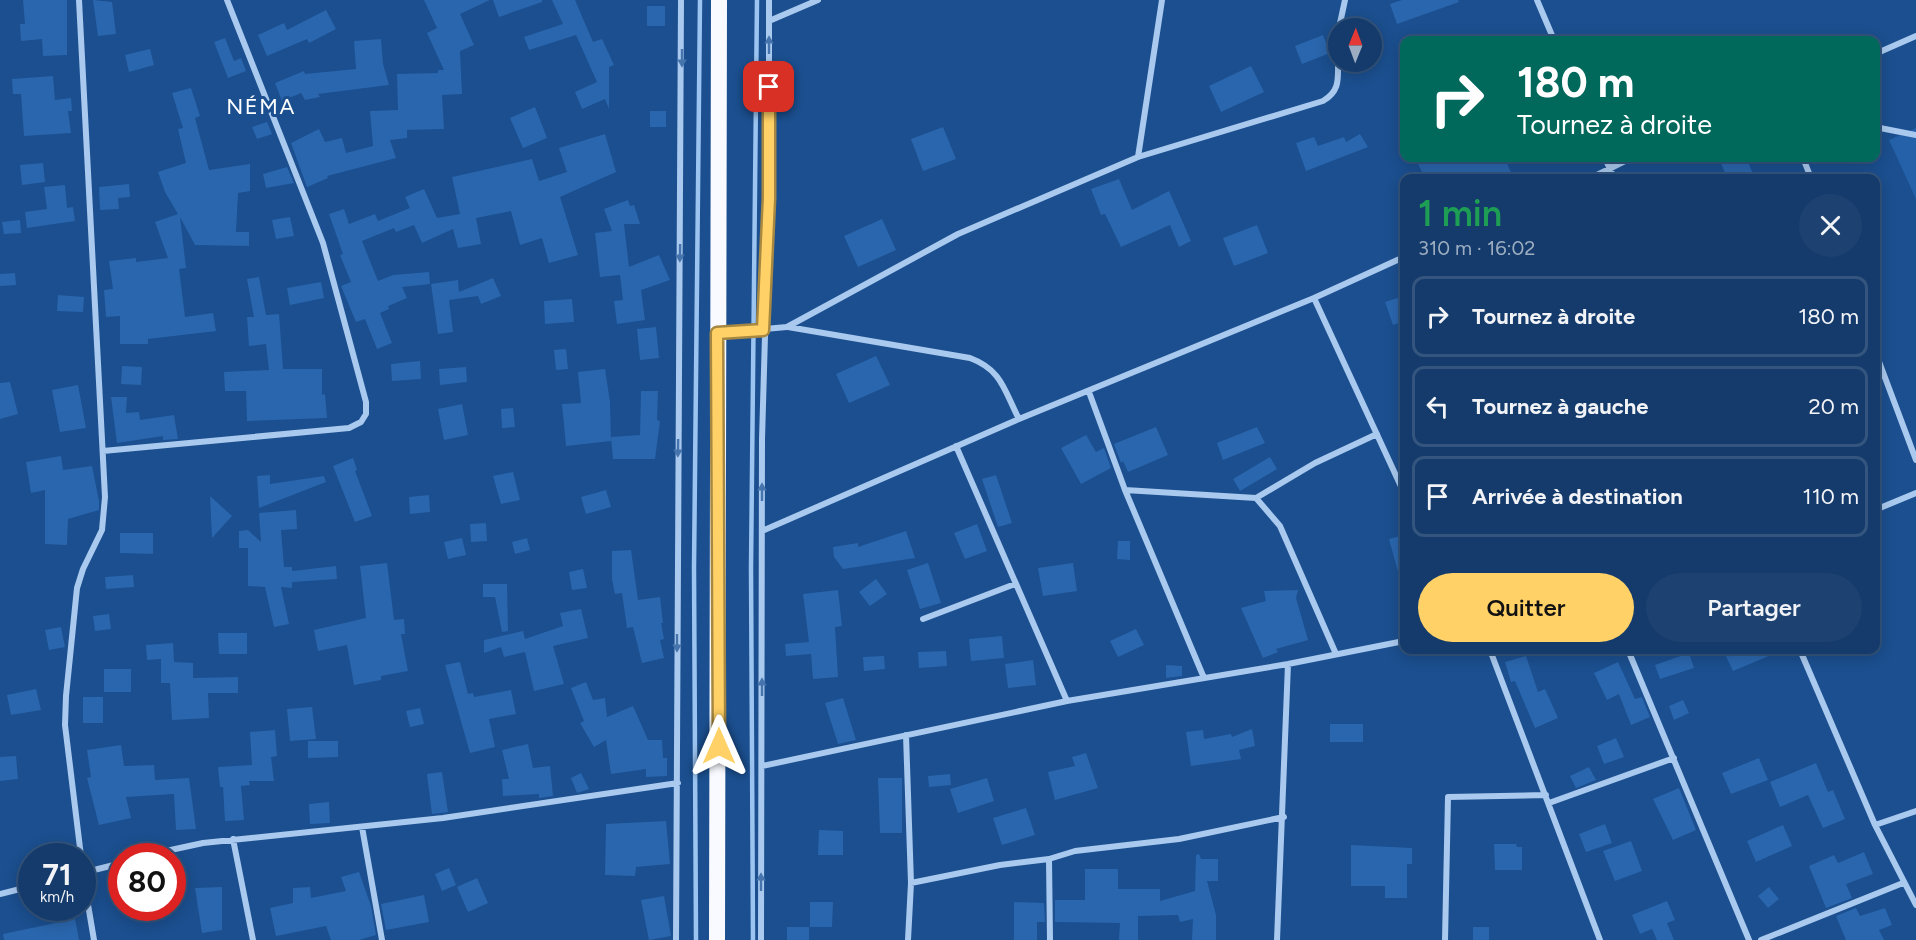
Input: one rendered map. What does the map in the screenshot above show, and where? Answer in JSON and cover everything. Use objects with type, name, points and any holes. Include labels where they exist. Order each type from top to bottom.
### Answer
[{"type":"highway","points":[[717,940],[719,0]]},
{"type":"street","points":[[79,0],[103,451],[104,513],[102,530],[83,569],[77,588],[66,696],[65,725],[79,843]]},
{"type":"street","points":[[103,451],[349,428],[361,422],[366,414],[363,387],[323,243],[227,0]]},
{"type":"street","points":[[676,940],[681,0]]},
{"type":"street","points":[[761,940],[760,330],[769,198],[769,0]]},
{"type":"street","points":[[769,21],[818,0]]},
{"type":"street","points":[[1138,157],[1162,0]]},
{"type":"street","points":[[1341,18],[1345,0]]},
{"type":"street","points":[[1536,0],[1552,36]]},
{"type":"street","points":[[1880,52],[1916,36]]},
{"type":"street","points":[[787,327],[958,234],[1138,157],[1323,101],[1330,97],[1338,86],[1338,72]]},
{"type":"street","points":[[1880,128],[1916,135]]},
{"type":"street","points":[[1607,162],[1612,174]]},
{"type":"street","points":[[1602,174],[1625,162]]},
{"type":"street","points":[[762,531],[1019,419],[1314,298],[1400,259]]},
{"type":"street","points":[[1314,298],[1400,484]]},
{"type":"street","points":[[717,333],[787,327],[970,358],[987,365],[997,376],[1019,419]]},
{"type":"street","points":[[1880,364],[1916,460]]},
{"type":"street","points":[[1089,392],[1125,490],[1204,678]]},
{"type":"street","points":[[1125,490],[1257,498],[1314,463],[1377,434]]},
{"type":"street","points":[[956,446],[1014,584],[1067,701]]},
{"type":"street","points":[[1880,508],[1916,493]]},
{"type":"street","points":[[1257,498],[1280,526],[1336,654]]},
{"type":"street","points":[[923,619],[1014,584]]},
{"type":"street","points":[[762,766],[1067,701],[1288,664],[1400,642]]},
{"type":"street","points":[[1492,654],[1600,940]]},
{"type":"street","points":[[1630,654],[1749,940]]},
{"type":"street","points":[[1802,654],[1875,825],[1916,905]]},
{"type":"street","points":[[1277,940],[1284,817],[1288,664]]},
{"type":"street","points":[[906,735],[911,884],[908,940]]},
{"type":"street","points":[[1549,803],[1674,758]]},
{"type":"street","points":[[186,847],[233,838],[362,827],[678,783]]},
{"type":"street","points":[[1445,940],[1448,797],[1546,795]]},
{"type":"street","points":[[1875,825],[1916,811]]},
{"type":"street","points":[[911,884],[999,866],[1049,860],[1075,851],[1179,839],[1284,817]]},
{"type":"street","points":[[362,827],[382,940]]},
{"type":"street","points":[[233,838],[253,940]]},
{"type":"street","points":[[1049,860],[1050,940]]},
{"type":"street","points":[[1761,940],[1904,883]]},
{"type":"street","points":[[0,894],[18,890]]},
{"type":"street","points":[[91,921],[94,940]]},
{"type":"shaded area","points":[[1916,128],[1916,199],[1889,140]]},
{"type":"building","points":[[23,0],[67,0],[67,55],[43,56],[42,39],[21,41],[20,24],[25,24]]},
{"type":"building","points":[[93,0],[112,2],[116,34],[98,36]]},
{"type":"building","points":[[424,0],[490,0],[460,14],[474,45],[460,51],[462,94],[442,95],[444,129],[407,130],[407,138],[390,140],[396,158],[327,176],[328,178],[307,187],[291,143],[319,129],[325,142],[342,138],[346,153],[373,146],[370,111],[398,110],[397,74],[438,73],[438,70],[444,70],[427,33],[437,28]]},
{"type":"building","points":[[493,0],[542,0],[542,2],[499,17]]},
{"type":"building","points":[[552,0],[575,0],[593,42],[602,39],[614,65],[609,67],[609,109],[605,99],[582,109],[575,92],[597,82],[576,35],[529,50],[524,37],[563,24]]},
{"type":"building","points":[[1402,0],[1458,0],[1459,2],[1397,24],[1390,4]]},
{"type":"building","points":[[647,6],[665,6],[665,26],[647,26]]},
{"type":"building","points":[[326,10],[336,29],[309,43],[307,39],[267,56],[258,35],[284,23],[287,30]]},
{"type":"building","points":[[1323,35],[1328,54],[1302,64],[1295,46]]},
{"type":"building","points":[[225,38],[234,61],[241,58],[246,71],[228,78],[214,42]]},
{"type":"building","points":[[381,39],[383,64],[389,85],[318,94],[320,97],[305,100],[301,93],[282,101],[275,83],[304,71],[305,74],[356,69],[354,41]]},
{"type":"building","points":[[150,49],[154,65],[129,72],[125,55]]},
{"type":"building","points":[[1251,66],[1264,92],[1221,112],[1209,86]]},
{"type":"building","points":[[53,76],[55,100],[71,98],[72,111],[68,111],[71,133],[24,136],[21,94],[13,94],[12,79]]},
{"type":"building","points":[[191,88],[200,116],[195,118],[209,170],[250,164],[250,191],[238,193],[236,232],[249,232],[249,246],[195,245],[180,217],[186,268],[179,269],[185,317],[213,313],[216,331],[148,339],[148,344],[120,344],[120,316],[106,317],[104,290],[113,289],[109,261],[136,258],[136,262],[168,258],[155,222],[178,214],[165,192],[158,172],[186,163],[178,129],[183,128],[172,93]]},
{"type":"building","points":[[535,107],[547,138],[523,148],[510,118]]},
{"type":"building","points":[[650,111],[666,111],[666,127],[650,127]]},
{"type":"building","points":[[267,122],[272,134],[257,139],[252,127]]},
{"type":"building","points":[[943,127],[956,159],[923,171],[911,139]]},
{"type":"building","points":[[605,134],[616,172],[560,197],[578,255],[549,263],[542,238],[520,245],[511,211],[476,218],[481,244],[458,248],[453,229],[422,243],[414,225],[396,232],[394,228],[362,241],[378,281],[393,275],[429,272],[430,284],[402,287],[407,298],[388,306],[389,309],[380,313],[392,343],[377,349],[365,319],[356,322],[341,286],[351,282],[340,255],[343,254],[329,214],[344,209],[349,224],[375,214],[378,221],[410,208],[405,197],[424,189],[437,218],[460,214],[452,177],[532,159],[539,181],[567,172],[559,148]]},
{"type":"building","points":[[1360,134],[1368,147],[1306,171],[1296,143],[1314,137],[1318,146],[1344,137],[1346,142]]},
{"type":"building","points":[[1417,162],[1507,162],[1511,173],[1508,174],[1423,174]]},
{"type":"building","points":[[1721,162],[1748,162],[1753,174],[1725,174]]},
{"type":"building","points":[[43,163],[45,182],[22,185],[20,165]]},
{"type":"building","points":[[287,167],[294,183],[266,188],[263,174]]},
{"type":"building","points":[[1119,179],[1132,210],[1169,191],[1191,241],[1179,247],[1170,225],[1121,247],[1105,214],[1101,215],[1091,189]]},
{"type":"building","points":[[129,184],[130,197],[118,198],[119,209],[100,210],[99,187]]},
{"type":"building","points":[[65,185],[67,208],[73,207],[75,221],[27,228],[25,212],[47,209],[44,187]]},
{"type":"building","points":[[628,200],[630,206],[634,205],[640,224],[624,224],[629,267],[659,255],[670,280],[641,290],[645,320],[617,324],[614,301],[623,300],[620,275],[600,277],[595,233],[612,231],[604,209]]},
{"type":"building","points":[[290,217],[294,236],[276,239],[272,220]]},
{"type":"building","points":[[882,219],[896,250],[858,267],[844,236]]},
{"type":"building","points":[[20,220],[21,233],[4,234],[2,222]]},
{"type":"building","points":[[1257,225],[1268,253],[1234,266],[1223,238]]},
{"type":"building","points":[[15,273],[16,285],[0,286],[0,274]]},
{"type":"building","points":[[259,277],[266,315],[279,314],[283,369],[322,369],[322,395],[325,394],[327,418],[247,421],[246,391],[225,391],[224,372],[269,370],[266,344],[249,346],[247,317],[254,317],[247,279]]},
{"type":"building","points":[[493,278],[501,296],[481,304],[478,296],[449,300],[453,332],[438,334],[431,284],[458,280],[459,292]]},
{"type":"building","points":[[321,282],[324,298],[290,305],[287,288]]},
{"type":"building","points":[[58,295],[84,297],[83,312],[57,311]]},
{"type":"building","points":[[1400,297],[1400,322],[1393,325],[1385,302]]},
{"type":"building","points":[[572,299],[574,322],[545,324],[544,301]]},
{"type":"building","points":[[656,327],[659,358],[640,360],[637,329]]},
{"type":"building","points":[[566,349],[568,369],[556,370],[554,350]]},
{"type":"building","points":[[876,356],[890,385],[849,403],[836,374]]},
{"type":"building","points":[[420,361],[421,379],[392,381],[391,364]]},
{"type":"building","points":[[122,366],[142,367],[141,385],[121,384]]},
{"type":"building","points":[[466,367],[467,382],[440,385],[439,369]]},
{"type":"building","points":[[605,369],[610,402],[611,441],[566,446],[562,404],[581,403],[578,372]]},
{"type":"building","points":[[10,382],[18,414],[0,419],[0,383]]},
{"type":"building","points":[[78,385],[86,428],[60,432],[52,390]]},
{"type":"building","points":[[641,391],[658,391],[657,420],[660,421],[655,459],[613,459],[611,437],[640,435]]},
{"type":"building","points":[[111,397],[127,397],[126,413],[139,412],[140,420],[174,415],[178,439],[163,440],[163,436],[117,443]]},
{"type":"building","points":[[462,404],[468,435],[444,440],[438,409]]},
{"type":"building","points":[[513,408],[515,427],[502,428],[501,409]]},
{"type":"building","points":[[1156,427],[1168,455],[1128,472],[1123,461],[1121,463],[1114,444]]},
{"type":"building","points":[[1257,427],[1265,443],[1223,460],[1217,443]]},
{"type":"building","points":[[1086,435],[1096,452],[1104,448],[1111,468],[1081,484],[1061,448]]},
{"type":"building","points":[[61,456],[63,470],[92,466],[99,510],[68,519],[67,545],[45,544],[45,490],[31,493],[26,462]]},
{"type":"building","points":[[1270,457],[1277,469],[1240,491],[1233,479]]},
{"type":"building","points":[[353,458],[357,470],[355,471],[372,516],[355,522],[333,466]]},
{"type":"building","points":[[513,472],[520,500],[501,504],[493,476]]},
{"type":"building","points":[[270,475],[270,484],[324,476],[326,482],[259,508],[257,476]]},
{"type":"building","points":[[996,475],[1012,523],[998,527],[982,479]]},
{"type":"building","points":[[606,490],[611,507],[586,514],[581,497]]},
{"type":"building","points":[[429,495],[430,512],[410,514],[409,497]]},
{"type":"building","points":[[210,496],[232,516],[212,538]]},
{"type":"building","points":[[296,510],[297,529],[281,530],[284,567],[292,567],[292,571],[336,566],[337,579],[292,582],[292,588],[281,587],[289,624],[274,627],[265,587],[248,586],[248,548],[239,548],[239,531],[248,530],[261,542],[259,513]]},
{"type":"building","points":[[486,523],[487,541],[471,542],[470,524]]},
{"type":"building","points":[[977,524],[987,551],[965,559],[954,533]]},
{"type":"building","points":[[906,531],[915,558],[843,569],[834,557],[833,547],[858,543],[858,547]]},
{"type":"building","points":[[120,533],[153,533],[153,554],[120,553]]},
{"type":"building","points":[[1400,536],[1400,579],[1389,539]]},
{"type":"building","points":[[462,538],[466,555],[448,559],[444,542]]},
{"type":"building","points":[[527,538],[530,550],[515,554],[512,542]]},
{"type":"building","points":[[1118,541],[1130,541],[1130,560],[1117,559]]},
{"type":"building","points":[[631,550],[638,600],[660,597],[663,623],[661,623],[664,639],[660,640],[664,658],[642,663],[633,627],[627,628],[622,593],[615,594],[612,579],[612,551]]},
{"type":"building","points":[[387,563],[394,620],[404,619],[405,634],[401,634],[408,671],[381,676],[381,680],[354,685],[347,645],[318,651],[314,630],[366,618],[360,566]]},
{"type":"building","points":[[928,563],[941,603],[920,609],[907,570]]},
{"type":"building","points":[[1073,563],[1077,591],[1043,596],[1038,568]]},
{"type":"building","points":[[583,569],[587,588],[572,590],[569,572]]},
{"type":"building","points":[[133,575],[134,587],[106,589],[105,577]]},
{"type":"building","points":[[876,579],[887,594],[870,606],[859,592]]},
{"type":"building","points":[[483,584],[507,584],[508,631],[502,632],[495,597],[483,597]]},
{"type":"building","points":[[838,590],[842,626],[835,627],[838,677],[813,679],[811,654],[786,656],[785,644],[809,642],[803,594]]},
{"type":"building","points":[[1298,590],[1296,598],[1308,640],[1276,649],[1278,652],[1263,658],[1241,608],[1266,601],[1264,591]]},
{"type":"building","points":[[581,609],[588,638],[553,646],[564,684],[534,691],[525,652],[504,657],[501,647],[484,653],[484,640],[523,631],[525,639],[563,626],[560,613]]},
{"type":"building","points":[[109,614],[111,629],[95,631],[93,616]]},
{"type":"building","points":[[61,627],[65,647],[49,650],[45,630]]},
{"type":"building","points":[[1136,629],[1144,645],[1118,657],[1110,641]]},
{"type":"building","points":[[218,633],[247,633],[247,654],[219,654]]},
{"type":"building","points":[[1002,636],[1004,658],[971,661],[969,639]]},
{"type":"building","points":[[173,643],[174,662],[193,663],[193,678],[238,677],[238,693],[208,693],[209,718],[172,720],[170,683],[161,683],[161,659],[147,660],[146,645]]},
{"type":"building","points":[[946,651],[947,666],[919,668],[918,652]]},
{"type":"building","points":[[1689,654],[1694,668],[1660,679],[1655,665]]},
{"type":"building","points":[[1725,654],[1773,654],[1733,671]]},
{"type":"building","points":[[884,656],[885,669],[864,671],[863,657]]},
{"type":"building","points":[[1526,656],[1538,692],[1545,689],[1558,718],[1535,728],[1515,681],[1511,682],[1505,662]]},
{"type":"building","points":[[1033,660],[1036,685],[1008,688],[1005,664]]},
{"type":"building","points":[[460,662],[468,694],[473,693],[474,697],[511,690],[516,714],[489,719],[495,747],[470,753],[445,665]]},
{"type":"building","points":[[1618,662],[1635,699],[1642,697],[1650,717],[1631,725],[1619,694],[1607,700],[1594,673]]},
{"type":"building","points":[[1166,665],[1182,666],[1182,676],[1166,678]]},
{"type":"building","points":[[104,669],[131,669],[131,692],[104,692]]},
{"type":"building","points":[[586,682],[593,700],[605,698],[607,717],[633,706],[648,740],[662,740],[663,758],[667,758],[667,776],[646,777],[646,769],[611,774],[606,740],[594,747],[580,723],[584,721],[571,688]]},
{"type":"building","points":[[36,689],[41,710],[11,715],[7,695]]},
{"type":"building","points":[[83,697],[103,697],[103,723],[83,723]]},
{"type":"building","points":[[843,698],[856,740],[838,744],[825,703]]},
{"type":"building","points":[[1683,700],[1689,713],[1674,720],[1669,706]]},
{"type":"building","points":[[312,707],[316,739],[290,741],[287,709]]},
{"type":"building","points":[[420,708],[424,724],[410,727],[406,711]]},
{"type":"building","points":[[1330,724],[1363,724],[1363,742],[1330,742]]},
{"type":"building","points":[[1252,729],[1255,746],[1239,750],[1241,759],[1191,766],[1186,732],[1203,730],[1204,739],[1231,734],[1232,737]]},
{"type":"building","points":[[275,730],[277,756],[271,757],[274,781],[249,781],[250,785],[241,786],[244,820],[225,821],[223,787],[220,787],[218,767],[252,765],[250,732]]},
{"type":"building","points":[[1616,738],[1624,757],[1604,764],[1597,746]]},
{"type":"building","points":[[308,741],[338,741],[338,757],[308,758]]},
{"type":"building","points":[[528,744],[533,768],[550,766],[553,796],[539,798],[539,794],[503,796],[502,779],[509,779],[502,750]]},
{"type":"building","points":[[121,745],[124,766],[154,765],[155,780],[189,778],[196,829],[176,830],[174,794],[126,797],[131,818],[99,825],[87,778],[91,777],[87,750]]},
{"type":"building","points":[[1086,753],[1098,788],[1055,800],[1048,772],[1075,766],[1072,757]]},
{"type":"building","points":[[16,756],[18,779],[0,781],[0,757]]},
{"type":"building","points":[[1759,758],[1768,780],[1731,794],[1722,773]]},
{"type":"building","points":[[1816,763],[1828,792],[1833,790],[1845,819],[1823,828],[1808,795],[1780,807],[1770,782]]},
{"type":"building","points":[[1589,767],[1596,780],[1576,788],[1570,776]]},
{"type":"building","points":[[442,772],[448,812],[432,814],[427,774]]},
{"type":"building","points":[[581,773],[589,789],[577,793],[571,778]]},
{"type":"building","points":[[950,774],[951,785],[929,787],[928,776]]},
{"type":"building","points":[[878,778],[902,778],[902,833],[880,833]]},
{"type":"building","points":[[987,778],[994,801],[958,813],[950,789]]},
{"type":"building","points":[[1679,788],[1696,830],[1673,840],[1653,799]]},
{"type":"building","points":[[329,802],[330,823],[310,824],[309,804]]},
{"type":"building","points":[[1026,808],[1035,835],[1002,845],[993,818]]},
{"type":"building","points":[[666,821],[670,864],[636,867],[635,876],[605,875],[606,824]]},
{"type":"building","points":[[1605,824],[1612,843],[1586,852],[1579,834]]},
{"type":"building","points":[[1783,825],[1792,846],[1756,862],[1747,841]]},
{"type":"building","points":[[819,830],[843,831],[843,855],[818,855]]},
{"type":"building","points":[[1631,841],[1642,871],[1615,881],[1603,851]]},
{"type":"building","points":[[1494,844],[1516,844],[1517,847],[1522,847],[1522,870],[1495,870]]},
{"type":"building","points":[[1351,845],[1412,848],[1412,864],[1407,864],[1407,898],[1385,898],[1385,886],[1351,886]]},
{"type":"building","points":[[1864,852],[1873,874],[1846,884],[1852,898],[1826,908],[1809,866],[1834,855],[1838,863]]},
{"type":"building","points":[[1199,854],[1201,859],[1218,859],[1218,881],[1207,881],[1216,915],[1216,940],[1192,940],[1193,919],[1180,922],[1178,915],[1138,916],[1138,940],[1119,940],[1120,923],[1055,922],[1055,900],[1085,900],[1085,869],[1118,869],[1118,889],[1160,889],[1160,901],[1195,891],[1196,855]]},
{"type":"building","points":[[449,868],[456,885],[442,891],[435,874]]},
{"type":"building","points":[[359,872],[371,906],[376,935],[359,940],[331,940],[326,926],[276,936],[270,908],[293,903],[293,888],[310,887],[311,898],[346,891],[341,877]]},
{"type":"building","points":[[477,878],[488,903],[468,912],[457,887]]},
{"type":"building","points":[[222,887],[222,930],[202,933],[195,888]]},
{"type":"building","points":[[1769,887],[1779,899],[1768,908],[1758,896]]},
{"type":"building","points":[[424,895],[429,922],[386,930],[381,904]]},
{"type":"building","points":[[664,896],[671,936],[649,940],[641,900]]},
{"type":"building","points":[[1667,901],[1675,920],[1667,923],[1674,940],[1657,940],[1652,929],[1640,934],[1632,915]]},
{"type":"building","points":[[810,902],[833,902],[832,927],[810,927]]},
{"type":"building","points":[[1014,902],[1044,903],[1045,922],[1037,922],[1037,940],[1014,940]]},
{"type":"building","points":[[1856,908],[1860,916],[1885,908],[1892,925],[1879,930],[1884,940],[1846,940],[1836,916]]},
{"type":"building","points":[[75,921],[79,940],[4,940],[3,934]]},
{"type":"building","points":[[787,927],[809,927],[809,940],[787,940]]},
{"type":"building","points":[[1473,927],[1489,927],[1489,940],[1473,940]]},
{"type":"waterway","points":[[696,940],[694,568],[700,0]]},
{"type":"waterway","points":[[753,940],[751,568],[757,0]]},
{"type":"district","name":"NÉMA","points":[[261,106]]},
{"type":"route","points":[[719,746],[717,333],[763,330],[769,198],[769,87]]}]
